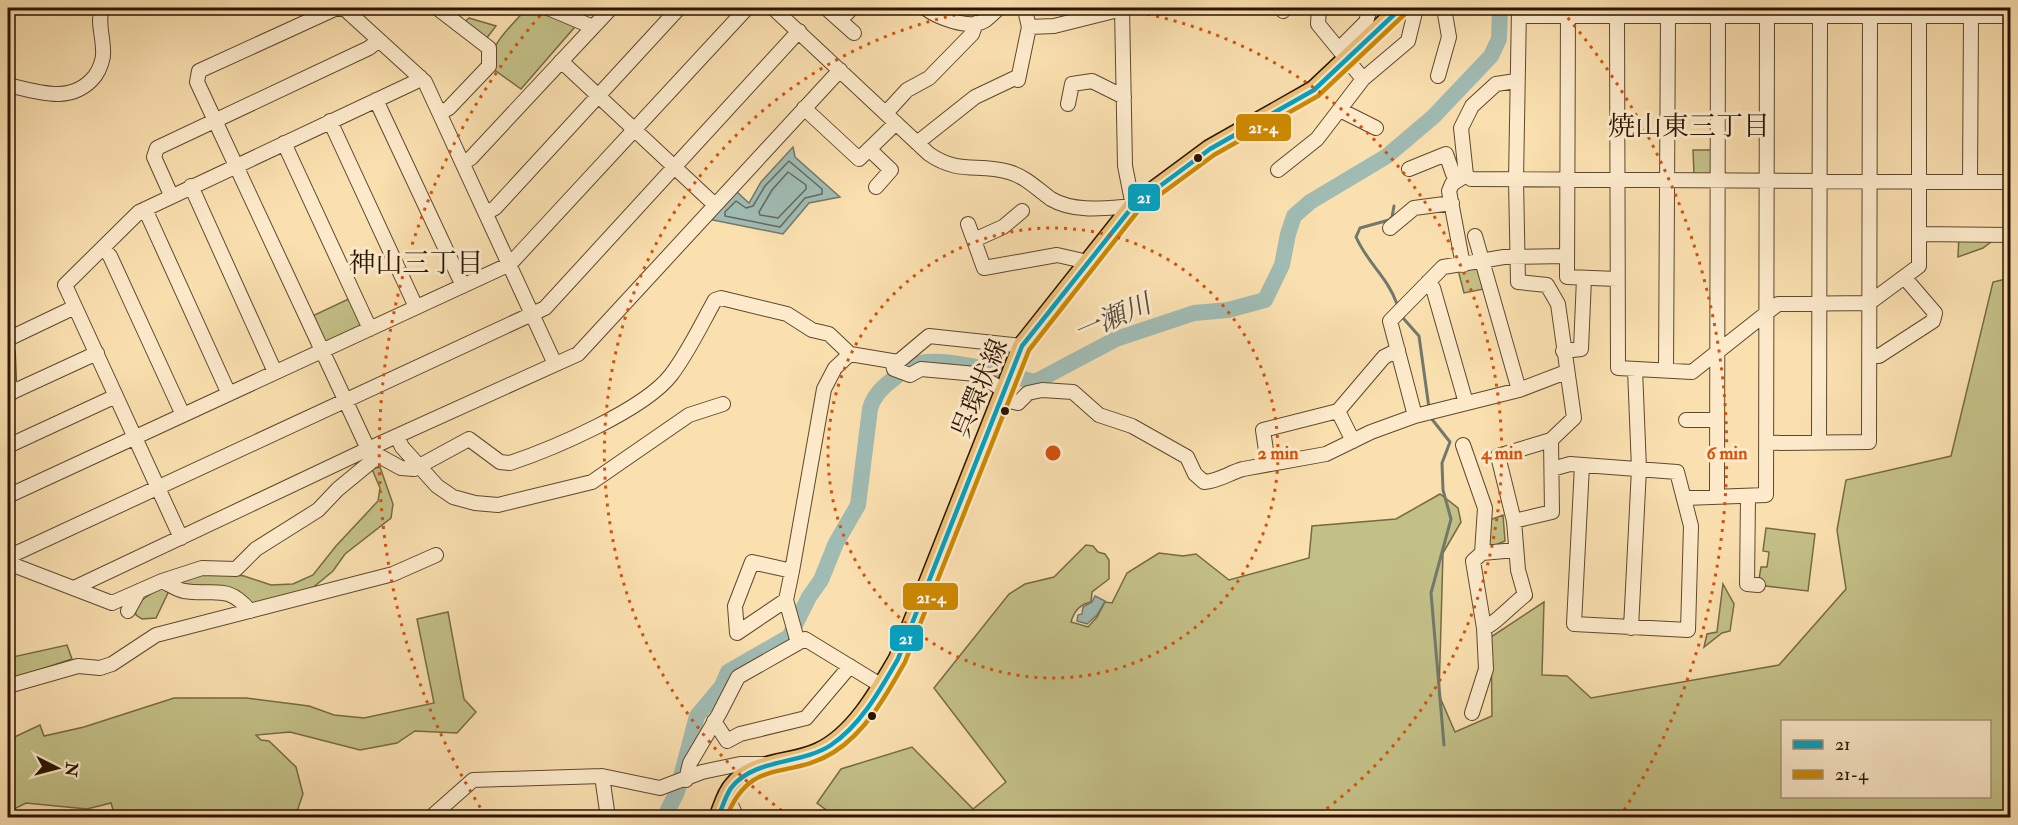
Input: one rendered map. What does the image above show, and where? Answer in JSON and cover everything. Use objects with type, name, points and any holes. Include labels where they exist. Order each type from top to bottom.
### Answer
[{"type":"main road","name":"呉環状線","points":[[718,818],[733,785],[747,774],[819,752],[843,734],[882,686],[898,659],[1022,346],[1132,206],[1210,149],[1314,90],[1344,54],[1401,8]]},
{"type":"street","points":[[8,85],[54,95],[71,94],[88,85],[99,71],[104,52],[100,30],[102,8]]},
{"type":"street","points":[[368,449],[197,82],[199,71],[337,8],[359,12],[379,40],[425,82],[555,364]]},
{"type":"street","points":[[437,8],[489,48],[489,66],[449,108],[440,113]]},
{"type":"street","points":[[548,8],[593,27]]},
{"type":"street","points":[[463,163],[471,158],[611,8]]},
{"type":"street","points":[[486,213],[495,208],[679,8]]},
{"type":"street","points":[[8,496],[510,264],[747,8]]},
{"type":"street","points":[[773,8],[918,143],[944,164],[957,168],[1007,171],[1066,205],[1084,208],[1132,206],[1125,166],[1122,8],[1054,26],[1029,27]]},
{"type":"street","points":[[826,8],[854,33]]},
{"type":"street","points":[[840,20],[852,8]]},
{"type":"street","points":[[925,8],[950,20],[976,23],[984,21],[999,8]]},
{"type":"street","points":[[918,143],[975,98],[1015,78],[1018,80],[1029,27],[1025,10],[1022,8]]},
{"type":"street","points":[[1319,8],[1318,24],[1364,79]]},
{"type":"street","points":[[1344,54],[1366,22],[1370,8]]},
{"type":"street","points":[[1278,170],[1317,139],[1364,79],[1408,41],[1416,8]]},
{"type":"street","points":[[1438,76],[1449,37],[1444,8]]},
{"type":"street","points":[[1484,628],[1490,627],[1509,606],[1525,595],[1518,570],[1514,521],[1498,456],[1551,440],[1574,418],[1558,304],[1547,285],[1518,282],[1516,81],[1520,12],[1568,12],[1617,16],[1668,16],[1718,12],[1767,16],[1820,16],[1870,12],[1919,16],[2010,16]]},
{"type":"street","points":[[1568,12],[1567,277],[1617,279]]},
{"type":"street","points":[[1717,496],[1718,12]]},
{"type":"street","points":[[1767,443],[1869,442],[1870,12]]},
{"type":"street","points":[[1617,16],[1618,368],[1692,372],[1778,304],[1869,303],[1919,266],[1919,16]]},
{"type":"street","points":[[1666,370],[1668,16]]},
{"type":"street","points":[[1685,498],[1766,495],[1767,16]]},
{"type":"street","points":[[1819,442],[1820,16]]},
{"type":"street","points":[[1970,182],[1971,16]]},
{"type":"street","points":[[804,108],[859,159],[891,118],[907,90],[929,78],[972,34],[976,23]]},
{"type":"street","points":[[8,557],[545,308],[799,31]]},
{"type":"street","points":[[171,195],[154,157],[156,148],[369,48],[379,40]]},
{"type":"street","points":[[561,61],[715,204]]},
{"type":"street","points":[[76,587],[368,449],[578,354],[840,70]]},
{"type":"street","points":[[181,538],[65,285],[145,209],[415,82],[420,77]]},
{"type":"street","points":[[1068,104],[1072,84],[1092,81],[1124,96]]},
{"type":"street","points":[[1466,176],[1461,128],[1472,106],[1496,84],[1516,81]]},
{"type":"street","points":[[376,100],[463,286]]},
{"type":"street","points":[[1340,110],[1376,128]]},
{"type":"street","points":[[330,121],[416,307]]},
{"type":"street","points":[[284,143],[370,328]]},
{"type":"street","points":[[869,149],[891,170],[876,187]]},
{"type":"street","points":[[1409,169],[1446,154],[1453,174],[1471,179],[2010,182]]},
{"type":"street","points":[[1463,265],[1449,191],[1452,184],[1466,176]]},
{"type":"street","points":[[190,186],[275,372]]},
{"type":"street","points":[[1390,228],[1414,208],[1452,203]]},
{"type":"street","points":[[145,209],[229,394]]},
{"type":"street","points":[[974,240],[1003,227],[1022,211]]},
{"type":"street","points":[[968,224],[984,268],[1057,255],[1088,262]]},
{"type":"street","points":[[1919,234],[2010,235]]},
{"type":"street","points":[[1475,236],[1518,390]]},
{"type":"street","points":[[103,248],[110,256],[183,415]]},
{"type":"street","points":[[1423,414],[1398,350],[1390,321],[1443,267],[1518,256],[1568,256]]},
{"type":"street","points":[[1869,356],[1880,356],[1933,321],[1935,314],[1904,277]]},
{"type":"street","points":[[1563,351],[1581,349],[1584,278]]},
{"type":"street","points":[[1428,282],[1433,288],[1466,403]]},
{"type":"street","points":[[8,563],[76,587],[112,603],[162,581],[202,568],[236,569],[256,549],[318,510],[338,489],[372,461],[381,458],[401,468],[420,467],[469,439],[500,462],[510,463],[577,437],[628,408],[670,377],[715,300],[721,298],[788,314],[812,330],[829,334],[850,354],[898,362],[908,356],[920,341],[928,336],[1022,346]]},
{"type":"street","points":[[8,339],[75,307]]},
{"type":"street","points":[[1268,464],[1263,430],[1338,411],[1384,357],[1398,350]]},
{"type":"street","points":[[8,353],[10,393],[97,353]]},
{"type":"street","points":[[798,643],[786,600],[824,389],[835,368],[850,354]]},
{"type":"street","points":[[892,361],[894,369],[910,375],[921,369],[976,374],[1018,403],[1028,393],[1042,390],[1073,392],[1099,415],[1132,426],[1187,457],[1195,474],[1204,482],[1216,481],[1229,472],[1326,454],[1423,414],[1518,390],[1566,372]]},
{"type":"street","points":[[1631,628],[1639,469],[1635,369]]},
{"type":"street","points":[[8,446],[116,396]]},
{"type":"street","points":[[397,436],[437,486],[453,497],[475,503],[498,505],[592,483],[689,415],[723,404]]},
{"type":"street","points":[[1338,411],[1353,441]]},
{"type":"street","points":[[1686,420],[1717,420]]},
{"type":"street","points":[[1514,521],[1552,512],[1551,440]]},
{"type":"street","points":[[1463,445],[1485,508],[1482,553]]},
{"type":"street","points":[[1552,470],[1570,464],[1677,472],[1691,526],[1689,630],[1574,624],[1582,465]]},
{"type":"street","points":[[1748,496],[1746,584],[1758,585]]},
{"type":"street","points":[[1473,713],[1486,669],[1484,628],[1473,561],[1482,553],[1516,550]]},
{"type":"street","points":[[8,686],[37,680],[51,672],[78,666],[106,666],[156,635],[393,574],[436,555]]},
{"type":"street","points":[[786,600],[737,633],[735,606],[752,562],[792,571]]},
{"type":"street","points":[[162,581],[183,591],[213,591],[239,597],[250,611]]},
{"type":"street","points":[[128,611],[139,591]]},
{"type":"street","points":[[686,780],[690,763],[738,677],[805,639],[882,686]]},
{"type":"street","points":[[714,721],[727,741],[740,734],[806,718],[850,666]]},
{"type":"street","points":[[429,818],[473,780],[602,776],[660,788],[702,772],[740,764],[777,764]]},
{"type":"street","points":[[602,776],[608,818]]},
{"type":"street","points":[[728,796],[736,818]]},
{"type":"shaded area","points":[[527,8],[546,8],[580,21],[521,89],[489,66],[497,43]]},
{"type":"shaded area","points":[[469,18],[496,26],[483,43],[460,26]]},
{"type":"shaded area","points":[[1693,150],[1718,150],[1718,174],[1694,174]]},
{"type":"shaded area","points":[[1959,234],[2000,235],[1983,248],[1958,257]]},
{"type":"shaded area","points":[[1482,263],[1489,288],[1464,293],[1457,266]]},
{"type":"shaded area","points":[[2010,278],[2010,817],[837,818],[817,803],[841,769],[912,747],[973,809],[1006,782],[934,688],[1009,594],[1025,584],[1054,577],[1086,545],[1093,546],[1098,552],[1105,554],[1109,560],[1109,579],[1092,592],[1091,602],[1078,609],[1071,622],[1088,627],[1097,617],[1105,602],[1112,603],[1127,573],[1159,553],[1183,556],[1196,554],[1229,580],[1309,558],[1312,526],[1396,519],[1440,494],[1458,508],[1461,522],[1443,553],[1439,695],[1455,732],[1492,716],[1491,637],[1544,602],[1542,675],[1567,676],[1591,698],[1779,665],[1846,589],[1837,530],[1846,480],[1951,456],[1993,282]]},
{"type":"shaded area","points":[[355,296],[370,329],[322,351],[308,318]]},
{"type":"shaded area","points":[[380,467],[393,504],[391,518],[345,554],[333,571],[305,594],[254,607],[243,597],[169,591],[156,618],[142,619],[136,615],[135,608],[139,602],[158,589],[209,571],[244,576],[271,585],[293,584],[313,575],[336,546],[378,501],[380,488],[372,469]]},
{"type":"shaded area","points":[[1503,515],[1505,541],[1486,549],[1487,521]]},
{"type":"shaded area","points":[[1766,528],[1815,534],[1808,591],[1758,585],[1761,567],[1767,567],[1769,552],[1763,551]]},
{"type":"shaded area","points":[[1723,584],[1734,604],[1730,631],[1722,633],[1704,647],[1707,634],[1717,632]]},
{"type":"shaded area","points":[[448,612],[464,699],[476,712],[457,733],[415,731],[397,743],[360,750],[290,732],[256,735],[261,740],[269,741],[296,767],[303,794],[295,817],[115,817],[111,803],[87,809],[26,803],[8,812],[8,740],[40,725],[44,736],[84,727],[174,698],[246,698],[309,706],[334,715],[364,718],[434,703],[417,619]]},
{"type":"shaded area","points":[[67,645],[72,659],[8,680],[8,658]]},
{"type":"water","points":[[793,147],[795,157],[840,197],[809,203],[783,234],[708,219],[737,192],[749,203],[761,182]]},
{"type":"water","points":[[1095,596],[1105,601],[1097,615],[1087,624],[1077,621],[1078,615],[1082,614],[1083,607],[1092,602]]},
{"type":"waterway","name":"一瀬川","points":[[664,818],[677,792],[697,716],[722,686],[728,672],[789,637],[809,597],[821,580],[836,543],[858,505],[870,409],[875,397],[884,386],[912,366],[932,362],[977,367],[1035,382],[1116,339],[1194,313],[1228,310],[1265,300],[1282,265],[1294,216],[1310,202],[1387,156],[1433,117],[1491,56],[1499,39],[1500,8]]},
{"type":"waterway","points":[[1394,206],[1392,217],[1389,220],[1360,228],[1356,237],[1393,294],[1397,304]]},
{"type":"waterway","points":[[1403,318],[1419,336],[1429,408]]},
{"type":"waterway","points":[[1431,418],[1450,442],[1442,463],[1443,490],[1451,519],[1431,593],[1444,745]]},
{"type":"transit line","name":"21","points":[[718,818],[729,791],[741,778],[765,766],[806,756],[831,745],[852,727],[869,706],[898,659],[1022,346],[1133,206],[1210,149],[1314,90],[1401,8]]},
{"type":"transit line","name":"21-4","points":[[726,818],[736,798],[747,785],[772,772],[817,761],[834,752],[856,734],[883,699],[905,662],[1029,350],[1138,211],[1214,155],[1318,96],[1406,13]]},
{"type":"district","name":"焼山東三丁目","points":[[1689,126]]},
{"type":"district","name":"神山三丁目","points":[[416,263]]}]
